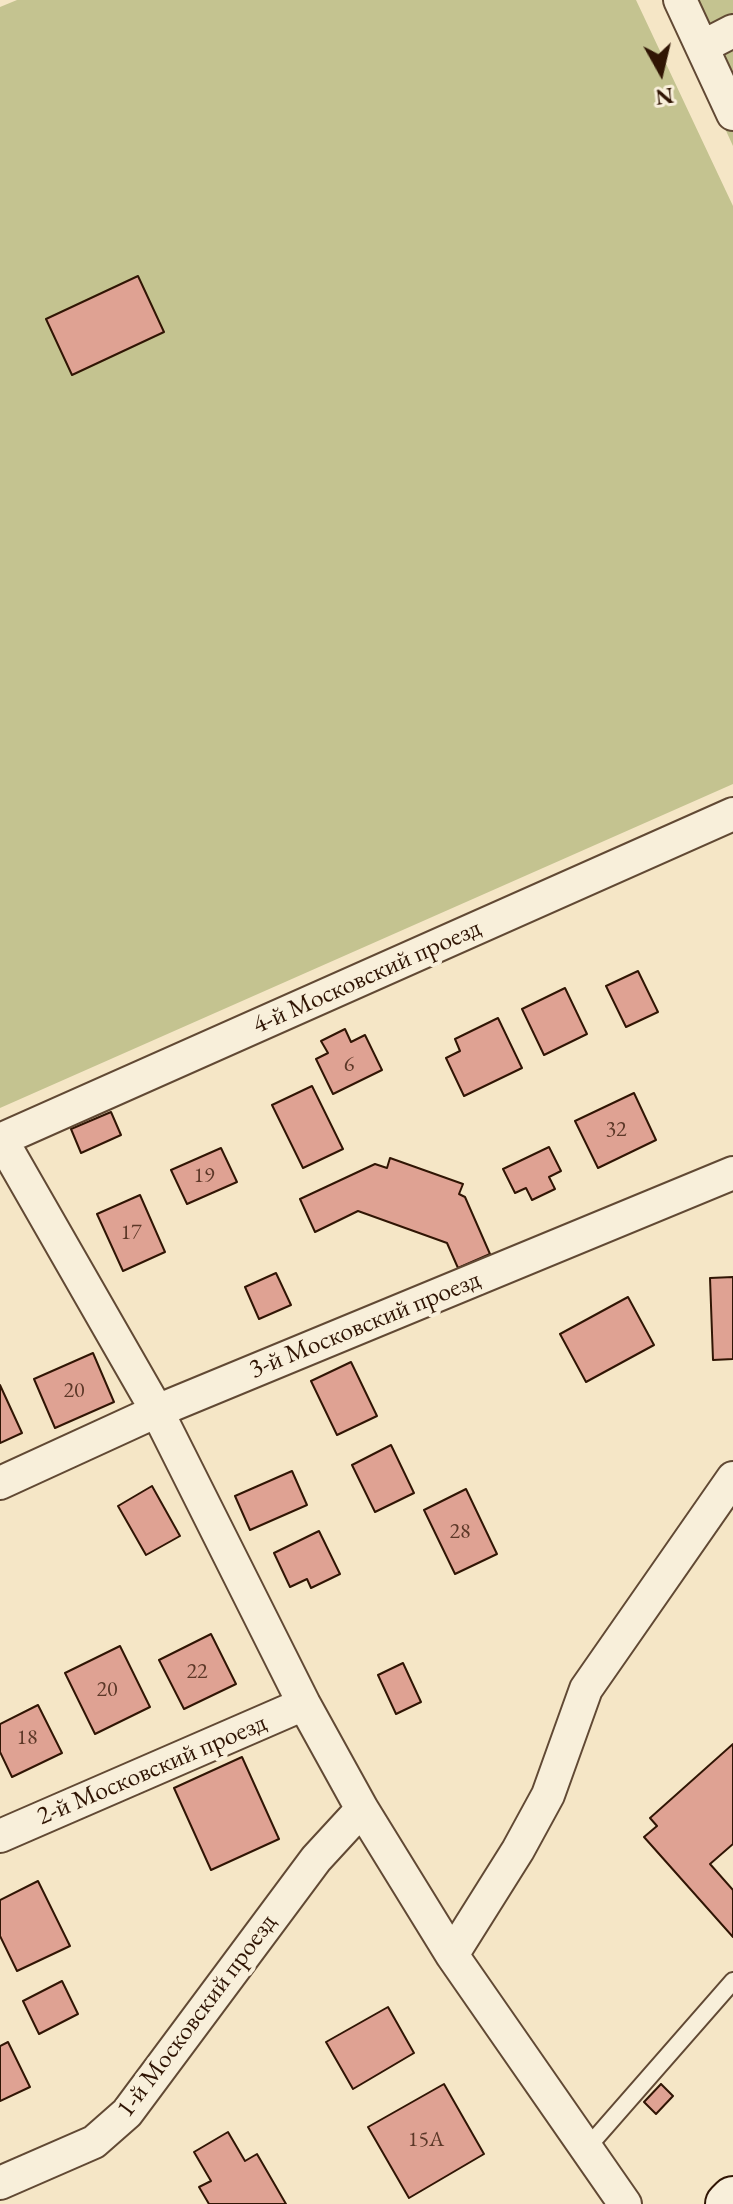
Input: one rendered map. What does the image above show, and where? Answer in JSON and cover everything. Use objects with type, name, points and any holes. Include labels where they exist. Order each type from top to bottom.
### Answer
[{"type":"main road","points":[[728,2204],[733,2199]]},
{"type":"street","points":[[680,0],[733,114]]},
{"type":"street","points":[[702,47],[733,31]]},
{"type":"street","name":"4-й Московский проезд","points":[[0,1140],[733,814]]},
{"type":"street","points":[[0,1140],[157,1411],[304,1704],[362,1809],[452,1955],[625,2204]]},
{"type":"street","name":"3-й Московский проезд","points":[[0,1483],[157,1411],[733,1173]]},
{"type":"street","points":[[452,1955],[518,1850],[548,1795],[586,1689],[733,1478]]},
{"type":"street","name":"2-й Московский проезд","points":[[0,1836],[304,1704]]},
{"type":"street","name":"1-й Московский проезд","points":[[0,2183],[94,2142],[127,2113],[316,1859],[362,1809]]},
{"type":"lane","points":[[586,2149],[733,1981]]},
{"type":"shaded area","points":[[17,0],[636,0],[733,206],[733,784],[0,1108],[0,7]]},
{"type":"shaded area","points":[[666,0],[733,0],[733,146]]},
{"type":"building","points":[[138,276],[164,332],[72,375],[46,319]]},
{"type":"building","points":[[638,971],[658,1012],[626,1027],[606,986]]},
{"type":"building","points":[[565,988],[587,1034],[544,1055],[522,1009]]},
{"type":"building","points":[[498,1018],[522,1068],[464,1096],[446,1058],[460,1051],[455,1039]]},
{"type":"building","points":[[345,1029],[351,1042],[365,1035],[382,1070],[333,1094],[316,1059],[328,1053],[321,1041]]},
{"type":"building","points":[[312,1086],[343,1149],[303,1168],[272,1105]]},
{"type":"building","points":[[634,1093],[656,1140],[598,1168],[575,1121]]},
{"type":"building","points":[[111,1112],[121,1135],[81,1153],[71,1129]]},
{"type":"building","points":[[549,1147],[561,1171],[549,1177],[555,1189],[532,1200],[526,1188],[515,1193],[503,1169]]},
{"type":"building","points":[[221,1148],[237,1182],[187,1204],[171,1170]]},
{"type":"building","points":[[390,1158],[463,1184],[459,1194],[465,1197],[490,1254],[458,1268],[447,1243],[358,1211],[315,1232],[300,1199],[375,1164],[387,1168]]},
{"type":"building","points":[[140,1195],[165,1252],[123,1271],[97,1214]]},
{"type":"building","points":[[276,1273],[291,1305],[259,1319],[245,1287]]},
{"type":"building","points":[[733,1277],[733,1359],[713,1360],[710,1278]]},
{"type":"building","points":[[628,1297],[654,1345],[586,1382],[560,1334]]},
{"type":"building","points":[[93,1353],[114,1402],[55,1428],[34,1379]]},
{"type":"building","points":[[351,1362],[377,1416],[337,1435],[311,1381]]},
{"type":"building","points":[[0,1385],[22,1433],[0,1443]]},
{"type":"building","points":[[391,1445],[414,1493],[375,1512],[352,1465]]},
{"type":"building","points":[[292,1471],[307,1505],[250,1530],[235,1496]]},
{"type":"building","points":[[152,1486],[180,1536],[146,1555],[118,1506]]},
{"type":"building","points":[[466,1489],[497,1554],[455,1574],[424,1510]]},
{"type":"building","points":[[319,1531],[340,1574],[311,1588],[307,1579],[290,1587],[274,1553]]},
{"type":"building","points":[[211,1634],[236,1684],[184,1709],[159,1660]]},
{"type":"building","points":[[120,1646],[150,1707],[95,1734],[65,1673]]},
{"type":"building","points":[[403,1663],[421,1702],[396,1714],[378,1675]]},
{"type":"building","points":[[38,1705],[62,1753],[12,1777],[0,1752],[0,1724]]},
{"type":"building","points":[[733,1744],[733,1844],[710,1864],[733,1890],[733,1937],[644,1837],[657,1826],[650,1818]]},
{"type":"building","points":[[242,1757],[279,1839],[211,1870],[174,1788]]},
{"type":"building","points":[[38,1881],[70,1946],[17,1971],[0,1936],[0,1900]]},
{"type":"building","points":[[62,1981],[78,2014],[39,2034],[23,2001]]},
{"type":"building","points":[[388,2007],[414,2053],[353,2089],[326,2042]]},
{"type":"building","points":[[8,2042],[30,2087],[0,2101],[0,2046]]},
{"type":"building","points":[[444,2084],[484,2154],[409,2198],[368,2127]]},
{"type":"building","points":[[661,2084],[673,2096],[656,2114],[644,2102]]},
{"type":"building","points":[[228,2132],[245,2161],[257,2154],[286,2204],[209,2204],[199,2187],[211,2181],[194,2152]]}]
